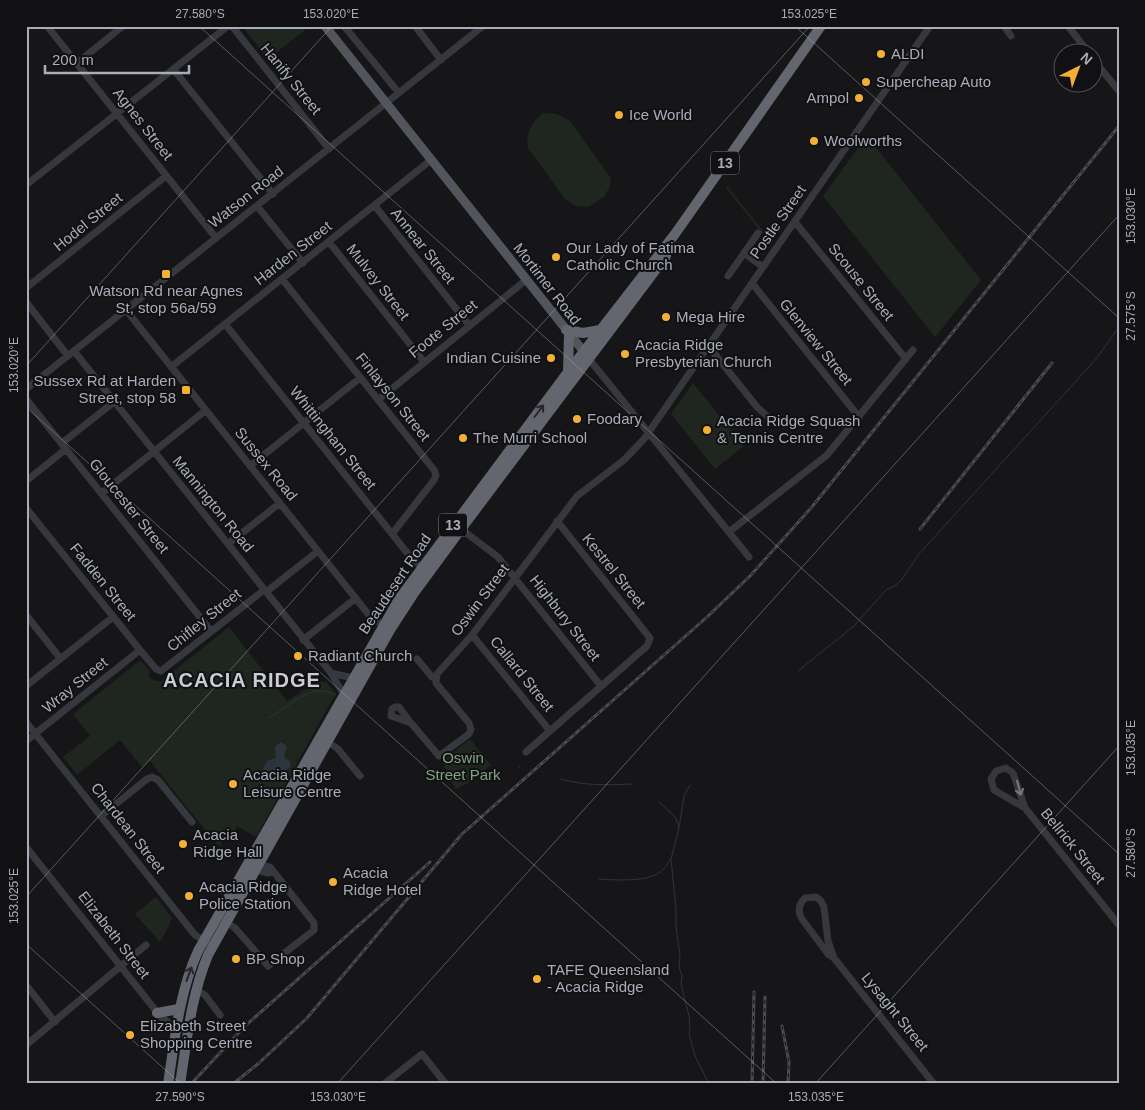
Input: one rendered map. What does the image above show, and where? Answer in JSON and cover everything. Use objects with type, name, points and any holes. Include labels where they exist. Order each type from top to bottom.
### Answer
[{"type":"highway","name":"Beaudesert Road","points":[[180,1084],[188,1027],[196,990],[213,946],[328,742],[399,599],[568,372],[586,355],[600,330],[675,234],[821,26]]},
{"type":"highway","name":"Beaudesert Road","points":[[168,1082],[176,1026],[188,976],[204,940],[353,678],[386,628],[410,599],[586,355],[721,180],[828,26]]},
{"type":"highway","points":[[568,372],[568,332],[583,333],[600,330]]},
{"type":"highway","points":[[157,1013],[180,1009]]},
{"type":"main road","name":"Mortimer Road","points":[[325,26],[586,355]]},
{"type":"street","name":"Agnes Street","points":[[47,26],[216,238]]},
{"type":"street","points":[[77,63],[123,26]]},
{"type":"street","points":[[26,185],[228,26]]},
{"type":"street","name":"Hanify Street","points":[[232,26],[329,148]]},
{"type":"street","points":[[344,26],[399,93]]},
{"type":"street","points":[[415,26],[441,60]]},
{"type":"street","name":"Watson Road","points":[[26,389],[484,26]]},
{"type":"street","name":"Postle Street","points":[[648,432],[930,26]]},
{"type":"street","points":[[1004,26],[1011,36]]},
{"type":"street","points":[[1068,26],[1080,42]]},
{"type":"street","points":[[174,70],[273,194]]},
{"type":"street","points":[[1102,70],[1119,91]]},
{"type":"street","name":"Harden Street","points":[[171,366],[431,160]]},
{"type":"street","name":"Hodel Street","points":[[26,288],[166,176]]},
{"type":"street","points":[[257,206],[302,263]]},
{"type":"street","name":"Annear Street","points":[[375,206],[469,325]]},
{"type":"street","name":"Scouse Street","points":[[795,222],[906,359]]},
{"type":"street","points":[[728,276],[758,232]]},
{"type":"street","name":"Mulvey Street","points":[[329,242],[424,362]]},
{"type":"street","points":[[744,253],[763,267]]},
{"type":"street","name":"Finlayson Street","points":[[282,279],[434,470],[436,475],[434,480],[392,534]]},
{"type":"street","name":"Foote Street","points":[[378,400],[526,280]]},
{"type":"street","name":"Glenview Street","points":[[752,283],[859,417]]},
{"type":"street","name":"Mannington Road","points":[[26,302],[114,402],[331,673],[344,695]]},
{"type":"street","name":"Sussex Road","points":[[126,310],[372,618],[386,628]]},
{"type":"street","name":"Whittingham Street","points":[[225,324],[412,559],[422,568]]},
{"type":"street","points":[[708,348],[757,407],[768,417]]},
{"type":"street","points":[[729,532],[827,455],[913,350]]},
{"type":"street","name":"Mortimer Road","points":[[586,355],[749,558]]},
{"type":"street","points":[[250,466],[360,378]]},
{"type":"street","name":"Gloucester Street","points":[[26,399],[211,631]]},
{"type":"street","points":[[26,481],[114,402]]},
{"type":"street","points":[[102,493],[206,410]]},
{"type":"street","name":"Oswin Street","points":[[436,678],[437,674],[472,635],[577,496],[624,460],[648,432]]},
{"type":"street","points":[[228,544],[280,503]]},
{"type":"street","name":"Fadden Street","points":[[26,508],[140,650],[156,669],[160,671]]},
{"type":"street","name":"Kestrel Street","points":[[557,521],[650,638],[647,646],[601,686]]},
{"type":"street","name":"Highbury Street","points":[[461,529],[498,557],[601,686]]},
{"type":"street","name":"Chifley Street","points":[[160,671],[318,550]]},
{"type":"street","points":[[304,640],[356,598]]},
{"type":"street","points":[[26,615],[60,658]]},
{"type":"street","points":[[26,686],[113,617]]},
{"type":"street","name":"Callard Street","points":[[472,635],[550,731]]},
{"type":"street","name":"Wray Street","points":[[26,741],[140,650]]},
{"type":"street","points":[[411,723],[439,756],[468,734],[471,729],[469,723],[436,683],[436,678],[432,677],[417,659]]},
{"type":"street","points":[[331,673],[353,678]]},
{"type":"street","points":[[526,752],[601,686]]},
{"type":"street","name":"Chardean Street","points":[[26,722],[195,934],[213,946]]},
{"type":"street","points":[[328,742],[338,748],[360,776]]},
{"type":"street","name":"Bellrick Street","points":[[1025,808],[994,790],[990,779],[996,771],[1006,768],[1014,774],[1025,808],[1119,925]]},
{"type":"street","points":[[101,816],[152,777],[158,780],[192,822]]},
{"type":"street","name":"Elizabeth Street","points":[[26,847],[157,1013],[166,1021],[176,1026],[188,1027]]},
{"type":"street","points":[[227,922],[236,929],[268,966],[314,930],[315,926],[270,867],[247,865]]},
{"type":"street","name":"Lysaght Street","points":[[834,958],[828,941],[823,905],[816,897],[807,897],[800,904],[800,915],[823,948],[834,958],[934,1084]]},
{"type":"street","points":[[26,1045],[146,945]]},
{"type":"street","points":[[26,985],[55,1022]]},
{"type":"street","points":[[196,990],[205,995],[220,1015]]},
{"type":"street","points":[[384,1084],[422,1054],[446,1084]]},
{"type":"green space","points":[[242,26],[310,26],[268,59]]},
{"type":"green space","points":[[543,113],[557,114],[570,121],[611,178],[610,186],[604,197],[588,207],[576,206],[565,199],[528,148],[527,136],[533,123]]},
{"type":"green space","points":[[867,136],[981,280],[935,337],[823,196]]},
{"type":"green space","points":[[729,183],[728,187],[771,241],[774,241],[770,246],[770,243],[726,188]]},
{"type":"green space","name":"Acacia Ridge Squash & Tennis Centre","points":[[693,383],[744,446],[715,469],[671,414]]},
{"type":"green space","points":[[229,627],[287,701],[317,682],[326,682],[336,693],[256,837],[237,826],[230,839],[223,835],[221,847],[213,840],[150,761],[142,767],[120,740],[77,775],[63,757],[90,736],[73,714],[139,661],[150,671],[149,678],[161,681]]},
{"type":"green space","name":"Oswin Street Park","points":[[470,739],[491,765],[475,779],[455,789],[442,762]]},
{"type":"green space","points":[[156,897],[172,918],[160,942],[135,914]]},
{"type":"shaded area","points":[[281,742],[287,746],[284,756],[290,761],[290,767],[284,772],[278,770],[269,773],[263,769],[267,761],[276,758],[275,747]]},
{"type":"waterway","points":[[798,671],[854,626],[886,590],[896,585],[902,579],[919,554],[1096,359],[1119,327]]},
{"type":"waterway","points":[[269,718],[310,693],[327,691],[336,695]]},
{"type":"waterway","points":[[561,779],[588,784],[632,784]]},
{"type":"waterway","points":[[690,785],[684,796],[679,828],[671,859],[680,955],[679,967],[689,1016],[689,1034],[695,1056],[709,1084]]},
{"type":"waterway","points":[[659,802],[676,818],[679,828]]},
{"type":"waterway","points":[[599,879],[628,880],[651,877],[661,871],[670,860]]},
{"type":"railway","points":[[233,1084],[259,1063],[307,1018],[462,834],[707,617],[750,576],[811,508],[1119,126]]},
{"type":"railway","points":[[920,529],[1052,363]]},
{"type":"railway","points":[[191,1084],[244,1027],[430,862]]},
{"type":"railway","points":[[752,1084],[754,992]]},
{"type":"railway","points":[[763,1084],[765,997]]},
{"type":"railway","points":[[782,1026],[789,1062],[788,1084]]},
{"type":"place","name":"ALDI","points":[[881,54]]},
{"type":"place","name":"Supercheap Auto","points":[[866,82]]},
{"type":"place","name":"Ampol","points":[[859,98]]},
{"type":"place","name":"Ice World","points":[[619,115]]},
{"type":"place","name":"Woolworths","points":[[814,141]]},
{"type":"place","name":"Our Lady of Fatima Catholic Church","points":[[556,257]]},
{"type":"place","name":"Watson Rd near Agnes St, stop 56a/59","points":[[166,274]]},
{"type":"place","name":"Mega Hire","points":[[666,317]]},
{"type":"place","name":"Acacia Ridge Presbyterian Church","points":[[625,354]]},
{"type":"place","name":"Indian Cuisine","points":[[551,358]]},
{"type":"place","name":"Sussex Rd at Harden Street, stop 58","points":[[186,390]]},
{"type":"place","name":"Foodary","points":[[577,419]]},
{"type":"place","name":"Acacia Ridge Squash & Tennis Centre","points":[[707,430]]},
{"type":"place","name":"The Murri School","points":[[463,438]]},
{"type":"place","name":"Radiant Church","points":[[298,656]]},
{"type":"place","name":"Acacia Ridge Leisure Centre","points":[[233,784]]},
{"type":"place","name":"Acacia Ridge Hall","points":[[183,844]]},
{"type":"place","name":"Acacia Ridge Hotel","points":[[333,882]]},
{"type":"place","name":"Acacia Ridge Police Station","points":[[189,896]]},
{"type":"place","name":"BP Shop","points":[[236,959]]},
{"type":"place","name":"TAFE Queensland - Acacia Ridge","points":[[537,979]]},
{"type":"place","name":"Elizabeth Street Shopping Centre","points":[[130,1035]]},
{"type":"district","name":"ACACIA RIDGE","points":[[242,680]]}]
